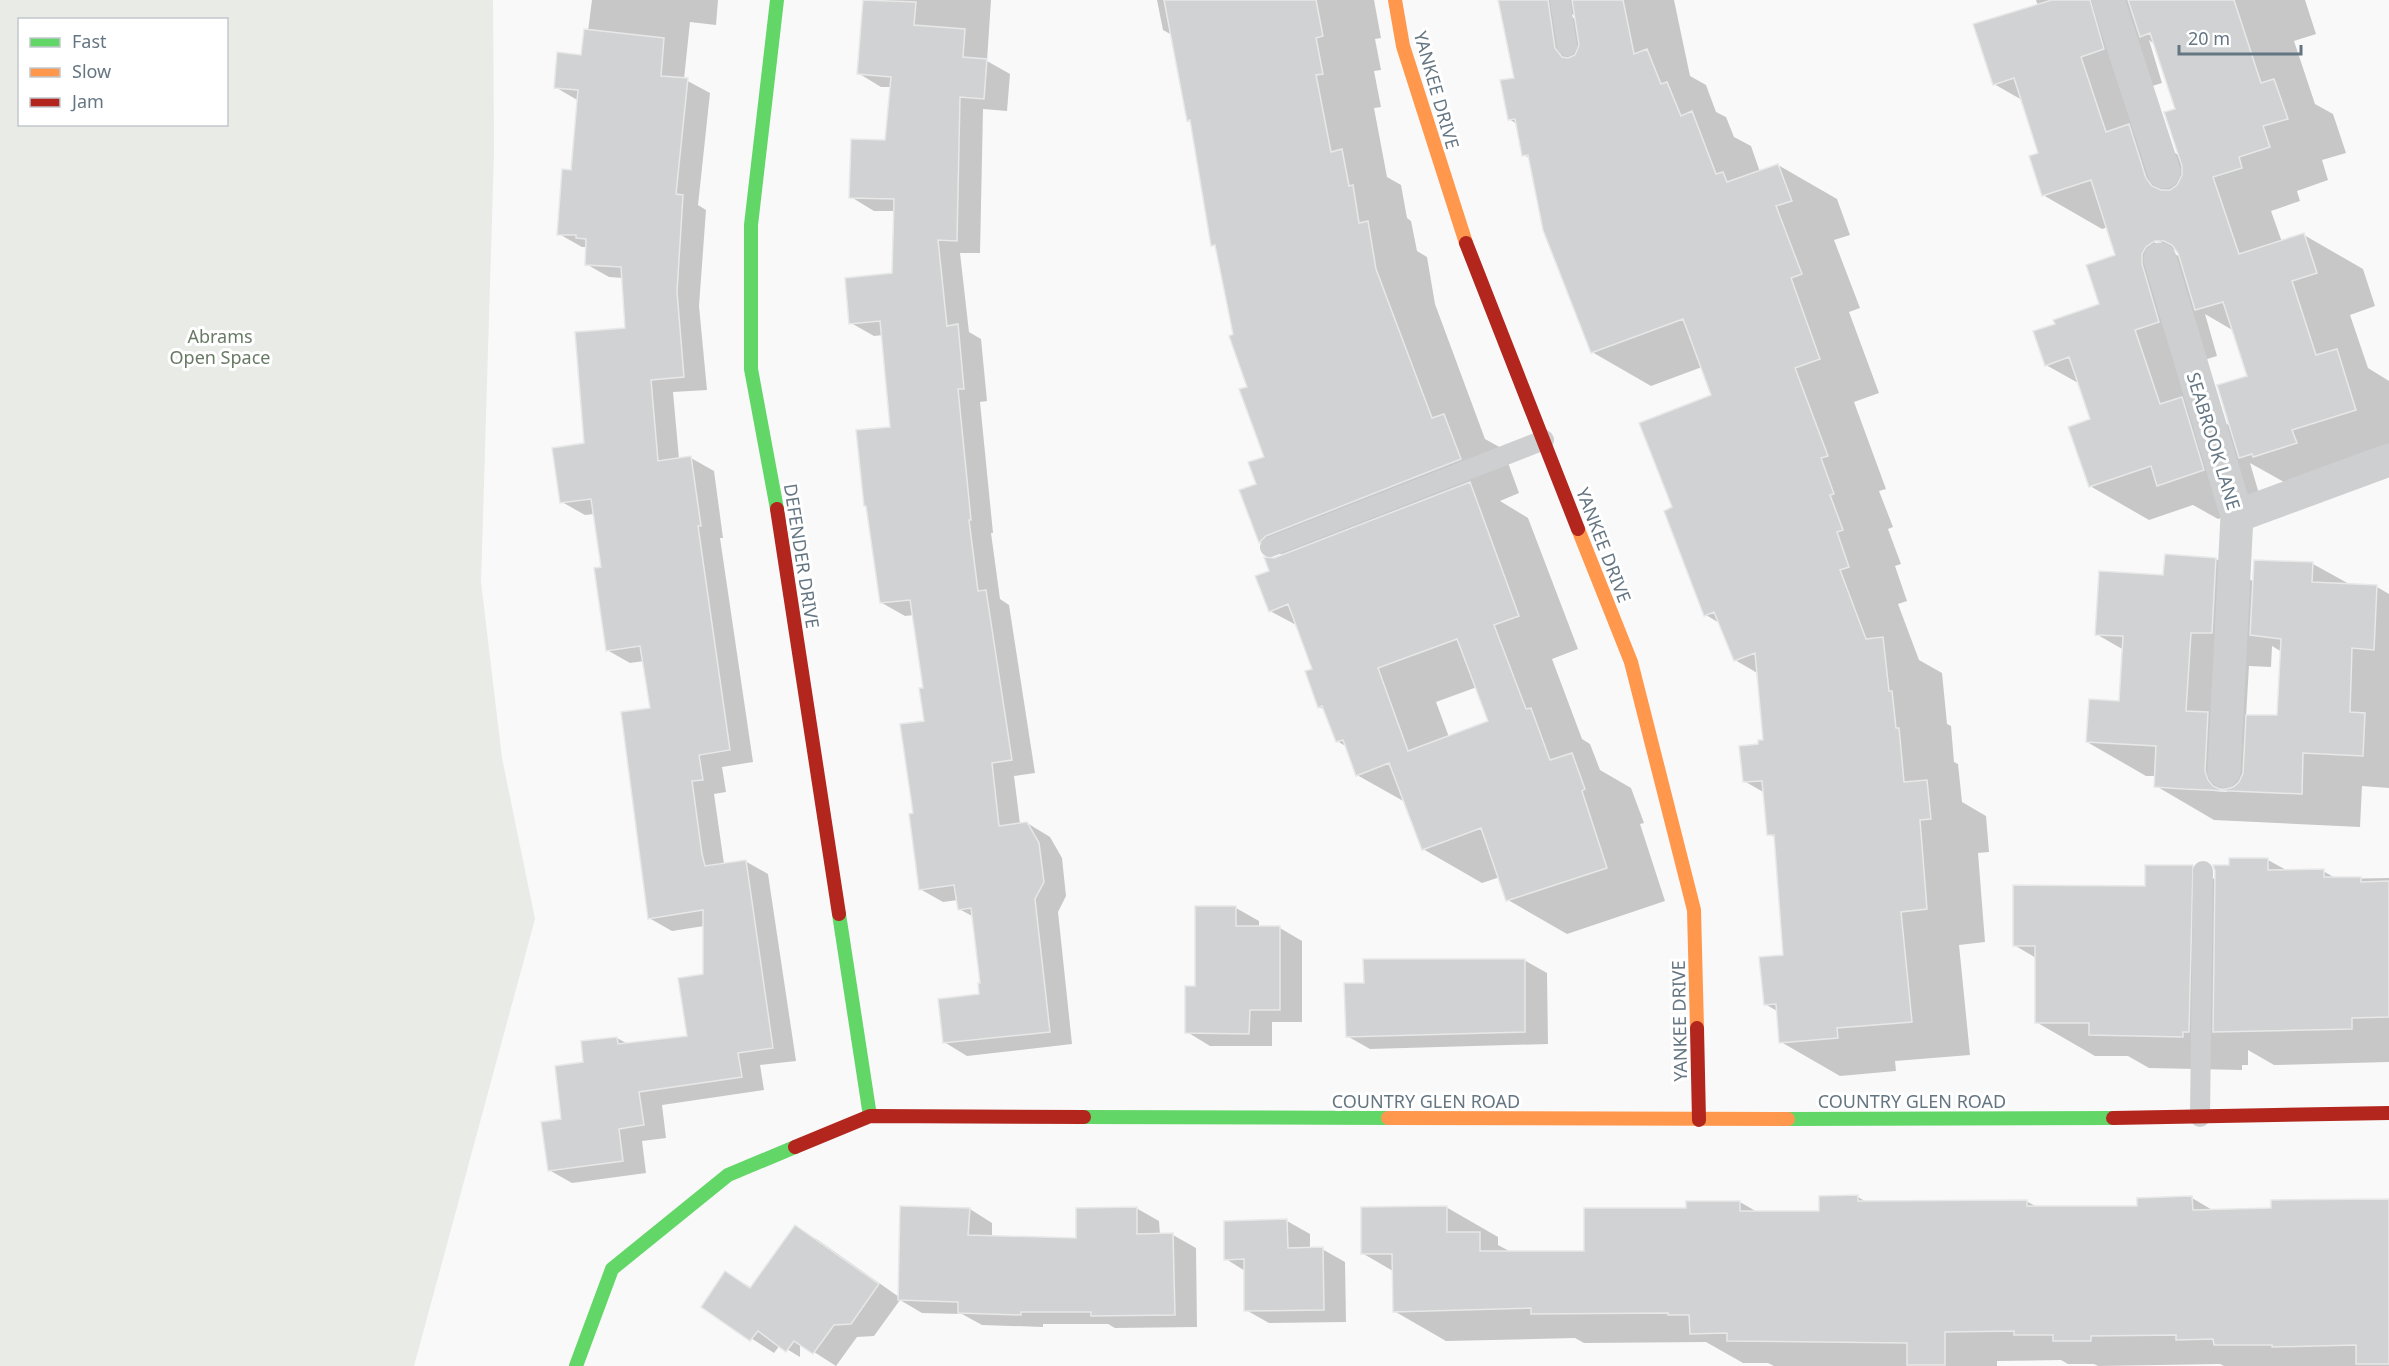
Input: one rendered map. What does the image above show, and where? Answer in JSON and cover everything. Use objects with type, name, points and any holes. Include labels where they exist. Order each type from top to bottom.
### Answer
[{"type":"street","name":"DEFENDER DRIVE","points":[[777,0],[751,225],[751,369],[775,497],[870,1116]]},
{"type":"street","name":"YANKEE DRIVE","points":[[1395,0],[1403,46],[1462,236],[1631,662],[1694,910],[1699,1120]]},
{"type":"street","points":[[2108,0],[2164,172]]},
{"type":"street","name":"SEABROOK LANE","points":[[2160,259],[2237,516],[2224,771]]},
{"type":"street","points":[[2237,516],[2389,460]]},
{"type":"street","name":"COUNTRY GLEN ROAD","points":[[576,1366],[612,1269],[728,1175],[870,1116],[1699,1120],[2200,1117],[2389,1113]]},
{"type":"lane","points":[[1560,0],[1567,46]]},
{"type":"lane","points":[[1270,547],[1544,440]]},
{"type":"lane","points":[[2200,1117],[2203,871]]},
{"type":"green space","name":"Abrams Open Space","points":[[0,0],[493,0],[494,151],[481,582],[502,758],[535,919],[414,1366],[0,1366]]},
{"type":"building","points":[[863,0],[916,2],[914,25],[965,29],[963,57],[987,59],[984,99],[960,97],[957,241],[938,240],[947,326],[958,324],[964,389],[958,389],[971,520],[969,520],[978,591],[986,590],[1012,760],[992,763],[999,826],[1027,822],[1039,843],[1044,882],[1035,899],[1050,1032],[943,1043],[938,999],[979,994],[978,983],[980,983],[971,908],[958,910],[954,885],[919,890],[909,814],[913,813],[900,724],[924,721],[919,688],[923,688],[910,600],[880,603],[866,506],[864,506],[856,430],[890,427],[880,321],[849,324],[845,278],[892,273],[894,199],[849,198],[851,139],[885,140],[891,77],[857,74]]},
{"type":"building","points":[[1164,0],[1316,0],[1323,36],[1316,38],[1323,74],[1316,75],[1331,152],[1342,149],[1349,186],[1353,185],[1359,223],[1368,221],[1376,269],[1432,418],[1444,414],[1461,459],[1266,536],[1259,543],[1239,490],[1256,484],[1248,462],[1264,457],[1239,389],[1247,387],[1229,336],[1233,334],[1215,245],[1211,246],[1190,120],[1187,121]]},
{"type":"building","points":[[1498,0],[1548,0],[1555,48],[1562,57],[1568,58],[1575,55],[1579,45],[1572,0],[1623,0],[1634,54],[1647,49],[1661,84],[1667,82],[1681,116],[1692,111],[1716,174],[1723,172],[1727,182],[1778,164],[1792,201],[1776,206],[1802,274],[1791,278],[1820,359],[1795,368],[1828,456],[1821,458],[1834,494],[1830,495],[1843,530],[1837,532],[1849,567],[1840,570],[1866,639],[1883,637],[1889,691],[1892,691],[1896,728],[1899,728],[1904,782],[1927,780],[1931,819],[1920,820],[1927,909],[1901,912],[1912,1022],[1837,1028],[1838,1038],[1779,1043],[1776,1004],[1764,1005],[1759,957],[1783,955],[1774,835],[1767,835],[1762,781],[1743,782],[1739,746],[1758,744],[1758,740],[1763,740],[1755,653],[1734,661],[1714,612],[1704,616],[1664,511],[1672,507],[1639,423],[1711,395],[1683,319],[1591,353],[1543,230],[1528,155],[1522,156],[1515,119],[1508,120],[1500,80],[1514,78]]},
{"type":"building","points":[[2052,0],[2090,0],[2104,49],[2081,57],[2106,132],[2129,124],[2146,178],[2152,186],[2161,190],[2170,190],[2177,185],[2182,175],[2182,166],[2164,112],[2175,109],[2150,33],[2140,37],[2128,0],[2234,0],[2261,83],[2274,79],[2288,119],[2263,126],[2270,147],[2239,157],[2242,168],[2213,177],[2239,254],[2304,233],[2317,273],[2292,281],[2316,355],[2337,349],[2356,410],[2292,430],[2297,443],[2253,457],[2252,454],[2239,458],[2217,385],[2247,376],[2223,302],[2195,310],[2178,253],[2172,245],[2164,241],[2155,241],[2146,247],[2142,254],[2142,264],[2159,322],[2135,330],[2160,404],[2182,397],[2204,470],[2157,486],[2151,466],[2089,487],[2068,427],[2090,419],[2069,357],[2045,366],[2033,331],[2055,324],[2053,320],[2099,304],[2086,265],[2115,255],[2091,180],[2042,196],[2029,156],[2038,153],[2014,78],[1993,85],[1973,24]]},
{"type":"building","points":[[584,29],[664,38],[661,76],[688,78],[676,194],[683,195],[677,292],[684,377],[651,380],[658,461],[691,456],[701,526],[698,526],[730,750],[699,755],[703,780],[692,781],[702,854],[705,866],[746,860],[773,1048],[738,1053],[742,1077],[639,1092],[644,1125],[619,1129],[623,1161],[548,1171],[541,1122],[561,1119],[555,1066],[583,1062],[581,1041],[617,1037],[618,1044],[687,1036],[678,978],[703,974],[703,910],[648,919],[621,712],[650,708],[640,646],[606,651],[594,568],[601,567],[591,499],[560,503],[552,448],[584,443],[575,332],[625,328],[621,267],[585,265],[586,239],[576,238],[576,235],[557,235],[562,169],[571,170],[578,90],[554,88],[557,52],[581,55]]},
{"type":"building","points":[[1470,482],[1519,616],[1494,625],[1526,709],[1531,708],[1550,760],[1572,753],[1585,789],[1582,791],[1607,868],[1506,901],[1481,828],[1422,850],[1389,763],[1356,776],[1343,740],[1336,742],[1322,706],[1318,708],[1305,671],[1312,669],[1288,604],[1269,612],[1255,576],[1269,571],[1264,557],[1274,558]],"holes":[[[1457,639],[1488,721],[1408,751],[1378,668]]]},
{"type":"building","points":[[2165,554],[2216,558],[2212,633],[2191,633],[2186,711],[2208,712],[2205,771],[2213,786],[2222,790],[2233,787],[2239,782],[2243,773],[2246,715],[2277,715],[2281,639],[2250,635],[2254,560],[2313,562],[2312,582],[2377,585],[2374,650],[2352,648],[2350,712],[2365,713],[2363,756],[2303,753],[2302,794],[2184,789],[2154,787],[2156,746],[2086,742],[2089,699],[2119,701],[2123,636],[2095,635],[2099,571],[2163,575]]},
{"type":"building","points":[[2229,858],[2268,858],[2268,870],[2324,869],[2324,877],[2361,877],[2361,882],[2389,881],[2389,1017],[2352,1018],[2352,1029],[2213,1032],[2215,871],[2213,865],[2229,865]]},
{"type":"building","points":[[2145,865],[2193,865],[2189,1032],[2183,1032],[2183,1037],[2089,1035],[2089,1023],[2035,1023],[2035,946],[2013,946],[2013,885],[2145,886]]},
{"type":"building","points":[[1195,906],[1236,906],[1236,926],[1280,926],[1280,1010],[1250,1010],[1249,1034],[1185,1033],[1185,986],[1195,986]]},
{"type":"building","points":[[1363,959],[1525,959],[1525,1032],[1346,1037],[1344,983],[1364,983]]},
{"type":"building","points":[[1858,1195],[1858,1201],[2027,1200],[2027,1206],[2137,1206],[2137,1198],[2192,1196],[2193,1210],[2271,1208],[2271,1200],[2389,1199],[2389,1364],[2356,1364],[2356,1345],[2272,1347],[2272,1345],[2214,1345],[2213,1339],[2176,1340],[2176,1335],[2091,1336],[2091,1341],[2053,1341],[2053,1335],[2014,1335],[2014,1331],[1945,1332],[1945,1365],[1907,1365],[1907,1343],[1727,1341],[1727,1333],[1690,1334],[1689,1315],[1668,1315],[1668,1313],[1531,1314],[1531,1308],[1393,1312],[1392,1254],[1361,1254],[1361,1207],[1447,1206],[1447,1232],[1480,1232],[1480,1251],[1584,1251],[1584,1208],[1686,1208],[1686,1201],[1740,1201],[1740,1211],[1819,1211],[1819,1196]]},
{"type":"building","points":[[900,1206],[970,1208],[968,1235],[1076,1238],[1076,1208],[1137,1207],[1137,1234],[1173,1233],[1175,1315],[1091,1316],[1091,1312],[1021,1312],[1021,1315],[958,1313],[958,1302],[898,1300]]},
{"type":"building","points":[[1287,1219],[1288,1248],[1323,1247],[1324,1310],[1244,1311],[1244,1259],[1224,1260],[1224,1221]]},
{"type":"building","points":[[795,1225],[879,1284],[851,1324],[834,1325],[813,1354],[794,1341],[786,1352],[758,1331],[750,1341],[701,1307],[725,1271],[750,1288]]},
{"type":"traffic: fast","points":[[777,0],[751,225],[751,369],[777,509]]},
{"type":"traffic: fast","points":[[839,914],[870,1116]]},
{"type":"traffic: fast","points":[[1084,1117],[1388,1118]]},
{"type":"traffic: fast","points":[[1788,1119],[2113,1118]]},
{"type":"traffic: fast","points":[[576,1366],[612,1269],[728,1175],[795,1147]]},
{"type":"traffic: slow","points":[[1395,0],[1403,46],[1466,243]]},
{"type":"traffic: slow","points":[[1578,529],[1631,662],[1694,910],[1697,1028]]},
{"type":"traffic: slow","points":[[1388,1118],[1788,1119]]},
{"type":"traffic: jam","points":[[1466,243],[1578,529]]},
{"type":"traffic: jam","points":[[777,509],[839,914]]},
{"type":"traffic: jam","points":[[1697,1028],[1699,1120]]},
{"type":"traffic: jam","points":[[2113,1118],[2389,1113]]},
{"type":"traffic: jam","points":[[795,1147],[870,1116],[1084,1117]]}]
